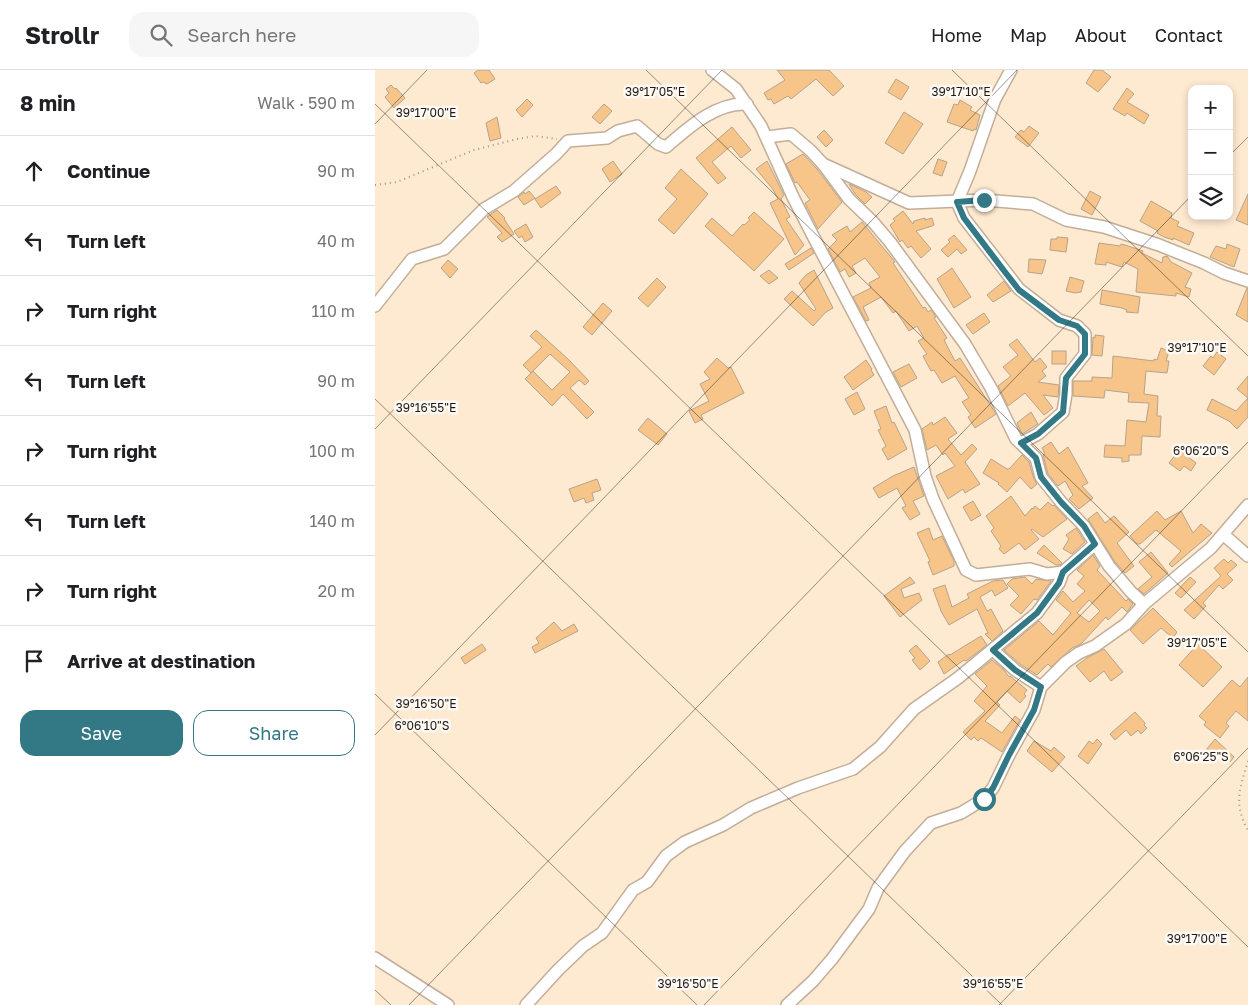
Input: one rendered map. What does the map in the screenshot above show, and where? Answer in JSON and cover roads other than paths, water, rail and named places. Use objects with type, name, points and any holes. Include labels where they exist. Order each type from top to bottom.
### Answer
[{"type":"street","points":[[711,70],[736,89],[767,137],[793,197],[822,256],[915,430],[925,476],[933,500],[966,570],[976,575],[1030,569],[1047,574],[1063,572]]},
{"type":"street","points":[[1011,70],[995,99],[957,202],[964,218],[1019,290],[1059,320],[1077,326],[1085,334],[1085,354],[1066,378],[1063,412],[1038,434],[1021,443]]},
{"type":"street","points":[[375,306],[412,259],[444,249],[484,209],[514,191],[550,160],[568,141],[607,138],[619,131],[637,126],[658,144],[666,147],[702,119],[725,106],[739,103],[747,104]]},
{"type":"street","points":[[767,137],[791,134],[811,151],[849,199],[890,242],[965,344],[991,388],[1012,431],[1036,458],[1041,477],[1084,526],[1109,566],[1144,604]]},
{"type":"street","points":[[823,164],[909,203],[984,200],[1033,204],[1066,220],[1104,227],[1159,245],[1224,273],[1248,281]]},
{"type":"street","points":[[787,1005],[813,981],[832,959],[869,909],[879,888],[905,850],[931,823],[961,813],[984,799],[993,788],[1034,710],[1041,687],[1066,662],[1109,637],[1126,624],[1144,604],[1211,548],[1248,505]]},
{"type":"street","points":[[1224,535],[1248,556]]},
{"type":"street","points":[[526,1005],[577,952],[602,933],[633,890],[647,882],[666,856],[685,842],[723,825],[751,808],[780,795],[853,769],[881,748],[914,709],[959,678],[1037,613],[1059,583],[1063,572],[1095,544]]},
{"type":"street","points":[[993,650],[1015,670],[1041,687]]},
{"type":"street","points":[[375,958],[448,1005]]}]
